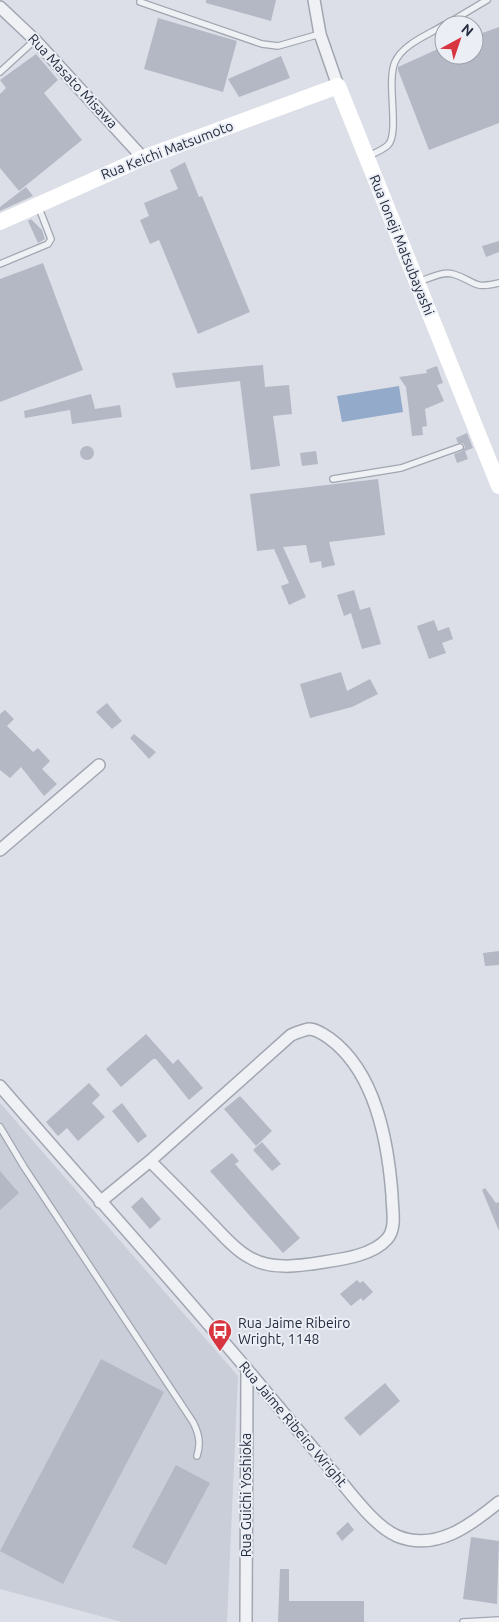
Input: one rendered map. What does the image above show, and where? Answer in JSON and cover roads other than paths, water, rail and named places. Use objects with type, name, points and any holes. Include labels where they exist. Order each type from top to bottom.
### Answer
[{"type":"main road","name":"Rua Ioneji Matsubayashi","points":[[338,86],[418,282],[476,441],[499,486]]},
{"type":"main road","name":"Rua Keichi Matsumoto","points":[[0,222],[37,203],[143,158],[338,86]]},
{"type":"street","name":"Rua Ioneji Matsubayashi","points":[[314,0],[320,34],[338,86]]},
{"type":"street","name":"Rua Masato Misawa","points":[[0,7],[35,40],[143,158]]},
{"type":"street","points":[[0,850],[99,766]]},
{"type":"street","points":[[100,1202],[150,1161],[291,1035],[310,1029],[321,1033],[335,1043],[356,1067],[368,1087],[381,1126],[389,1165],[393,1222],[391,1231],[387,1240],[376,1247],[362,1254],[346,1258],[297,1266],[257,1262],[234,1245],[150,1161]]},
{"type":"street","name":"Rua Jaime Ribeiro Wright","points":[[0,1086],[247,1369],[354,1497],[383,1527],[397,1536],[422,1541],[435,1540],[464,1528],[499,1502]]},
{"type":"street","name":"Rua Guichi Yoshioka","points":[[246,1622],[247,1369]]},
{"type":"lane","points":[[461,15],[486,0]]},
{"type":"lane","points":[[140,2],[262,44],[278,46],[320,34]]},
{"type":"lane","points":[[367,157],[387,147],[392,137],[392,78],[394,62],[410,46],[434,31]]},
{"type":"lane","points":[[0,72],[35,40]]},
{"type":"lane","points":[[0,264],[48,244],[51,239],[37,203]]},
{"type":"lane","points":[[418,282],[445,274],[453,274],[478,286],[499,283]]},
{"type":"lane","points":[[333,480],[401,468],[460,447]]},
{"type":"lane","points":[[0,1127],[24,1167],[193,1422],[200,1438],[197,1456]]},
{"type":"lane","points":[[462,1622],[499,1620]]},
{"type":"water","points":[[399,386],[403,412],[342,422],[337,396]]},
{"type":"place","name":"Rua Jaime Ribeiro Wright, 1148","points":[[220,1352]]}]
